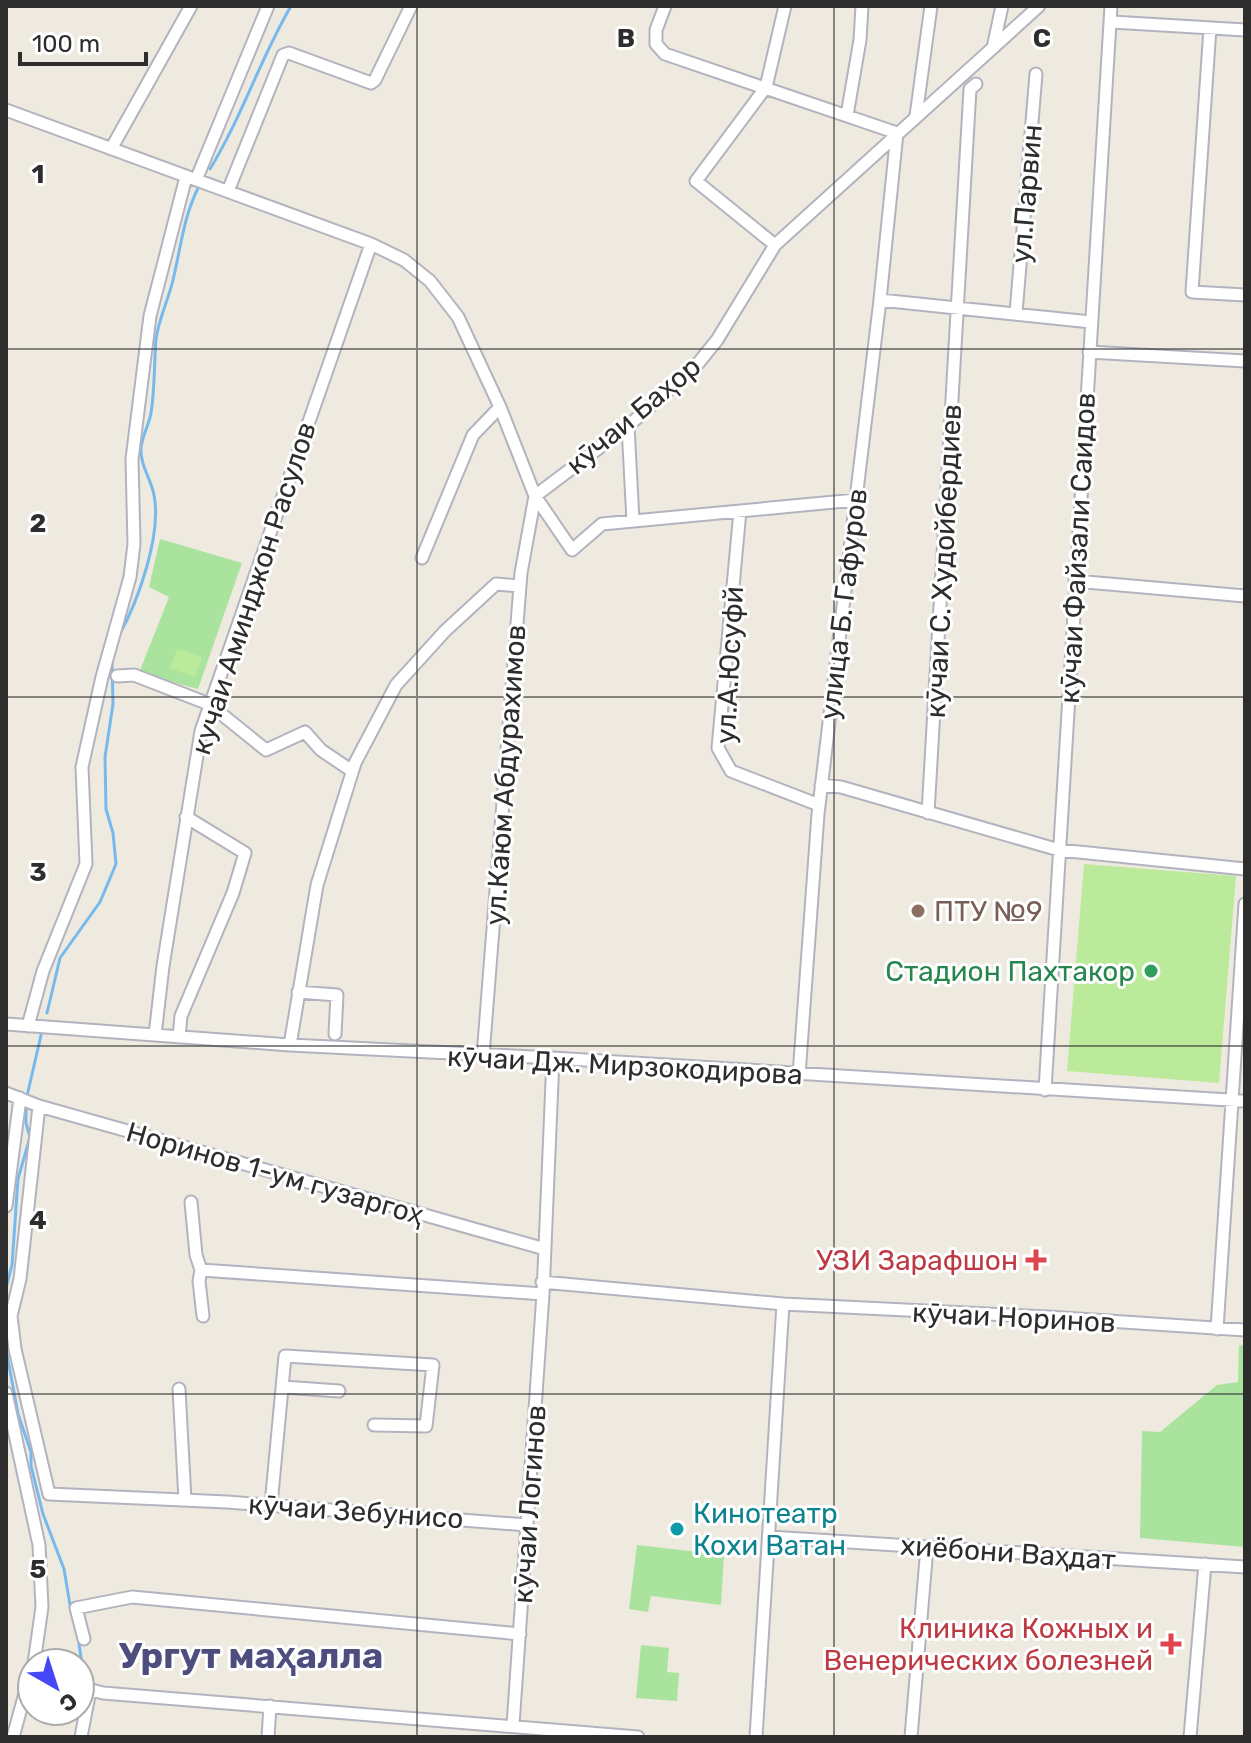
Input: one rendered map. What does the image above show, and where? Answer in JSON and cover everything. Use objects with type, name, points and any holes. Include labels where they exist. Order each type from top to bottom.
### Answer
[{"type":"street","points":[[111,149],[191,6]]},
{"type":"street","points":[[28,1026],[47,959],[86,864],[82,767],[102,677],[130,577],[134,544],[132,459],[150,316],[191,178],[268,6]]},
{"type":"street","points":[[228,191],[283,55],[289,53],[371,83],[411,6]]},
{"type":"street","points":[[665,6],[656,30],[656,44],[665,54],[897,133]]},
{"type":"street","points":[[775,245],[696,181],[766,87],[785,6]]},
{"type":"street","points":[[847,115],[860,40],[862,6]]},
{"type":"street","points":[[916,117],[931,6]]},
{"type":"street","points":[[993,48],[1002,6]]},
{"type":"street","name":"кӯчаи Баҳор","points":[[535,496],[628,426],[696,366],[717,340],[775,245],[1039,6]]},
{"type":"street","name":"кӯчаи Файзали Саидов","points":[[1045,1090],[1111,6]]},
{"type":"street","points":[[1112,22],[1245,30]]},
{"type":"street","points":[[1210,28],[1192,292],[1245,295]]},
{"type":"street","name":"ул.Парвин","points":[[1016,313],[1036,74]]},
{"type":"street","name":"кӯчаи С. Худойбердиев","points":[[928,813],[970,89],[976,84]]},
{"type":"street","points":[[6,110],[371,244],[404,260],[430,281],[458,317],[500,407],[535,496],[572,550],[602,524],[856,500]]},
{"type":"street","name":"улица Б. Гафуров","points":[[799,1075],[821,785],[880,300],[897,133]]},
{"type":"street","name":"кучаи Аминджон Расулов","points":[[155,1035],[197,746],[209,704],[371,244]]},
{"type":"street","points":[[880,300],[1091,322]]},
{"type":"street","points":[[1089,352],[1245,361]]},
{"type":"street","points":[[422,558],[473,435],[500,407]]},
{"type":"street","points":[[628,426],[633,521]]},
{"type":"street","name":"ул.Каюм Абдурахимов","points":[[483,1056],[520,586],[535,496]]},
{"type":"street","name":"ул.А.Юсуфй","points":[[740,511],[718,748],[731,771],[819,805]]},
{"type":"street","points":[[1075,581],[1245,596]]},
{"type":"street","points":[[290,1045],[317,885],[352,771],[396,685],[445,631],[496,584],[520,586]]},
{"type":"street","points":[[117,676],[134,675],[209,704],[266,750],[305,732],[321,750],[352,771]]},
{"type":"street","points":[[823,767],[841,787]]},
{"type":"street","points":[[821,785],[841,787],[1059,850],[1245,869]]},
{"type":"street","points":[[179,1037],[181,1016],[233,893],[245,853],[186,817]]},
{"type":"street","points":[[1217,1329],[1239,1101],[1245,904]]},
{"type":"street","points":[[298,992],[337,995],[335,1034]]},
{"type":"street","name":"кӯчаи Дж. Мирзокодирова","points":[[6,1024],[290,1045],[553,1058],[1239,1101]]},
{"type":"street","points":[[545,1249],[553,1058]]},
{"type":"street","name":"Норинов 1-ум гузаргоҳ","points":[[6,1093],[28,1102],[545,1249]]},
{"type":"street","points":[[6,1206],[28,1102]]},
{"type":"street","points":[[22,1475],[45,1474],[15,1349],[11,1316],[20,1279],[28,1102]]},
{"type":"street","points":[[191,1202],[196,1255],[201,1270],[199,1281],[203,1316]]},
{"type":"street","name":"кӯчаи Логинов","points":[[519,1730],[520,1634],[545,1249]]},
{"type":"street","name":"кӯчаи Норинов","points":[[201,1270],[1245,1330]]},
{"type":"street","points":[[756,1737],[783,1304]]},
{"type":"street","points":[[271,1505],[285,1356],[433,1365],[426,1426],[374,1425]]},
{"type":"street","points":[[283,1387],[339,1391]]},
{"type":"street","points":[[179,1389],[185,1500]]},
{"type":"street","points":[[6,1395],[39,1545],[42,1607],[36,1647]]},
{"type":"street","name":"кӯчаи Зебунисо","points":[[45,1474],[49,1494],[271,1505],[527,1525]]},
{"type":"street","name":"хиёбони Ваҳдат","points":[[770,1537],[1245,1567]]},
{"type":"street","points":[[911,1737],[927,1547]]},
{"type":"street","points":[[1190,1737],[1205,1564]]},
{"type":"street","points":[[84,1639],[76,1608],[132,1597],[520,1634]]},
{"type":"street","points":[[96,1691],[519,1730],[638,1737]]},
{"type":"street","points":[[268,1737],[270,1706]]},
{"type":"green space","points":[[160,539],[242,563],[198,689],[139,673],[169,597],[149,587]]},
{"type":"green space","points":[[177,649],[202,657],[195,677],[170,668]]},
{"type":"green space","points":[[1084,864],[1236,876],[1219,1083],[1067,1071]]},
{"type":"green space","points":[[1239,1345],[1245,1346],[1245,1547],[1140,1538],[1142,1431],[1160,1432],[1217,1385],[1238,1382]]},
{"type":"green space","points":[[637,1545],[724,1555],[721,1605],[651,1596],[648,1612],[629,1609]]},
{"type":"green space","points":[[641,1645],[669,1648],[667,1672],[679,1673],[677,1701],[636,1698]]},
{"type":"waterway","points":[[210,169],[291,6]]},
{"type":"waterway","points":[[119,635],[141,586],[155,529],[154,495],[141,448],[152,404],[157,331],[173,280],[186,221],[199,186]]},
{"type":"waterway","points":[[47,1013],[60,958],[100,902],[116,864],[113,833],[106,809],[105,757],[113,704],[112,661]]},
{"type":"waterway","points":[[27,1096],[42,1031]]},
{"type":"waterway","points":[[6,1288],[12,1265],[18,1179],[30,1137],[26,1104]]},
{"type":"waterway","points":[[6,1349],[18,1414],[31,1452],[31,1466],[43,1514],[64,1569],[71,1611]]},
{"type":"waterway","points":[[78,1637],[79,1647]]},
{"type":"waterway","points":[[76,1737],[78,1727]]},
{"type":"place","name":"ПТУ №9","points":[[918,911]]},
{"type":"place","name":"Стадион Пахтакор","points":[[1151,971]]},
{"type":"place","name":"УЗИ Зарафшон","points":[[1036,1260]]},
{"type":"place","name":"Кинотеатр Кохи Ватан","points":[[677,1529]]},
{"type":"place","name":"Клиника Кожных и Венерических болезней","points":[[1171,1644]]},
{"type":"district","name":"Ургут маҳалла","points":[[251,1655]]}]
